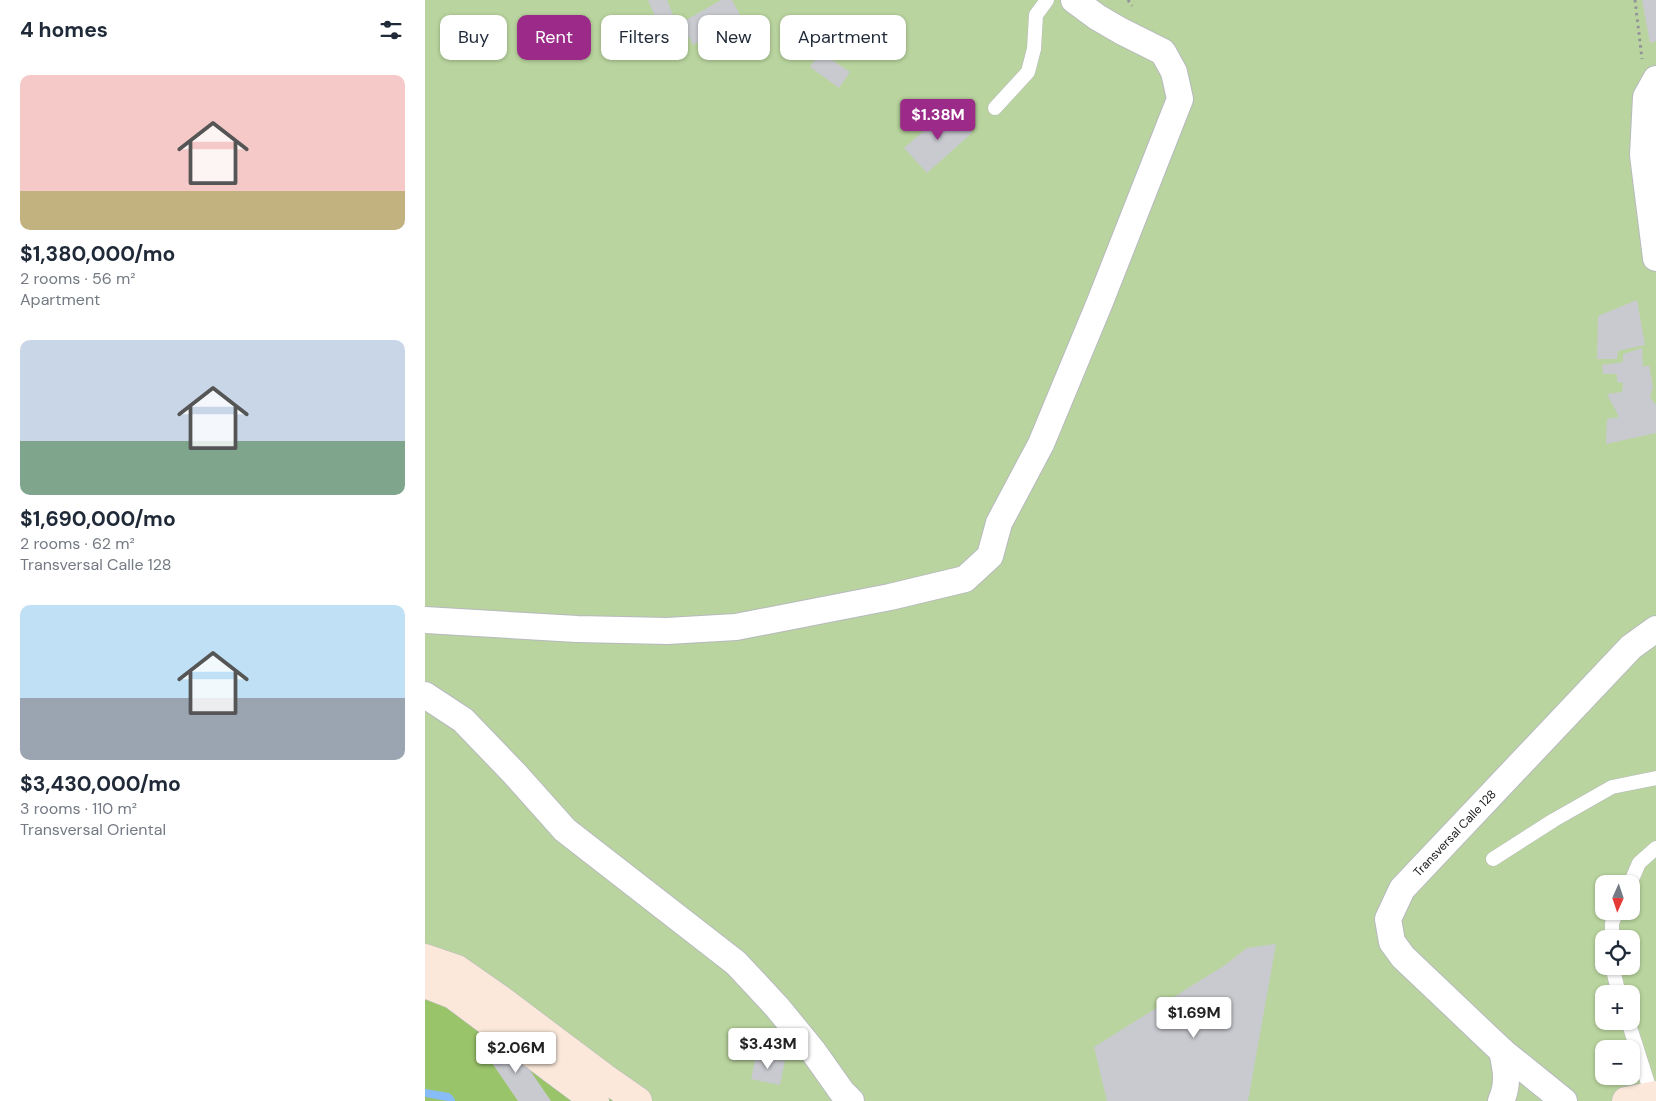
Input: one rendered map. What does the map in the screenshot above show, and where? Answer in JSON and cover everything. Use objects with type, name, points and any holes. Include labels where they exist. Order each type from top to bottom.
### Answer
[{"type":"main road","points":[[425,958],[457,969],[638,1101]]},
{"type":"main road","points":[[425,984],[453,995],[595,1101]]},
{"type":"street","points":[[425,620],[667,631],[736,627],[890,597],[965,579],[991,556],[999,523],[1041,444],[1100,302],[1180,99],[1174,72],[1163,52],[1121,31],[1074,0]]},
{"type":"street","points":[[1651,88],[1643,155],[1656,258]]},
{"type":"street","name":"Transversal Calle 128","points":[[1564,1101],[1502,1051],[1403,957],[1392,942],[1388,918],[1402,889],[1631,647],[1656,629]]},
{"type":"street","points":[[425,695],[463,720],[565,830],[736,963],[777,1007],[813,1051],[842,1092],[851,1101]]},
{"type":"street","points":[[1501,1101],[1505,1092],[1507,1071],[1502,1051]]},
{"type":"lane","points":[[995,108],[1028,72],[1034,49],[1036,15],[1047,0]]},
{"type":"lane","points":[[1493,859],[1554,820],[1612,788],[1656,778]]},
{"type":"lane","points":[[1634,875],[1639,863],[1656,848]]},
{"type":"lane","points":[[1630,1030],[1645,1097]]},
{"type":"path","points":[[1635,0],[1651,88]]},
{"type":"green space","points":[[425,0],[1656,0],[1656,1101],[623,1101],[425,976]]},
{"type":"green space","points":[[425,976],[623,1101],[425,1101]]},
{"type":"building","points":[[648,0],[667,0],[673,15],[654,15]]},
{"type":"building","points":[[721,0],[732,0],[740,15],[698,15],[698,42],[693,45],[688,36],[688,19]]},
{"type":"building","points":[[1642,0],[1656,0],[1656,41],[1650,43]]},
{"type":"building","points":[[815,60],[832,60],[850,72],[839,88],[810,67]]},
{"type":"building","points":[[950,108],[972,133],[927,173],[904,148]]},
{"type":"building","points":[[1637,300],[1645,345],[1618,351],[1617,359],[1597,359],[1598,316]]},
{"type":"building","points":[[1642,348],[1643,367],[1649,365],[1653,387],[1650,397],[1656,405],[1656,433],[1606,444],[1607,419],[1619,417],[1607,394],[1622,392],[1623,383],[1617,382],[1617,374],[1603,374],[1602,365],[1623,362],[1623,354]]},
{"type":"building","points":[[1276,944],[1248,1101],[1107,1101],[1094,1047],[1225,965],[1247,948]]},
{"type":"building","points":[[498,1040],[506,1052],[514,1047],[551,1101],[518,1101],[483,1050]]},
{"type":"building","points":[[756,1055],[785,1061],[780,1085],[751,1079]]},
{"type":"waterway","points":[[425,1093],[448,1097],[451,1101]]}]
